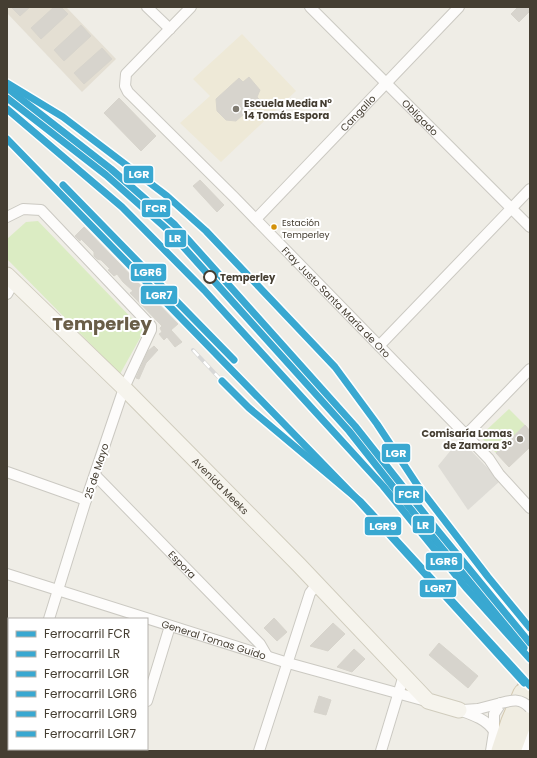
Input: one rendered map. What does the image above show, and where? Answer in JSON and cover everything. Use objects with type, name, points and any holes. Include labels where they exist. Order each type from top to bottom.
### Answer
[{"type":"main road","points":[[500,751],[510,721],[526,698]]},
{"type":"main road","points":[[512,751],[526,698]]},
{"type":"street","points":[[147,7],[170,29],[190,7]]},
{"type":"street","name":"Obligado","points":[[310,7],[530,227]]},
{"type":"street","name":"Cangallo","points":[[256,219],[459,7]]},
{"type":"street","name":"Fray Justo Santa María de Oro","points":[[170,29],[126,74],[125,86],[128,92],[256,219],[489,459],[502,469],[530,500]]},
{"type":"street","points":[[379,346],[530,189]]},
{"type":"street","name":"25 de Mayo","points":[[7,217],[23,209],[41,210],[151,326],[151,330],[124,388],[86,500],[49,618]]},
{"type":"street","name":"Avenida Meeks","points":[[9,284],[124,388],[317,584],[428,701]]},
{"type":"street","points":[[466,435],[530,369]]},
{"type":"street","name":"Fray Justo Santa María de Oro","points":[[489,459],[499,474],[530,508]]},
{"type":"street","points":[[7,472],[86,500]]},
{"type":"street","name":"Espora","points":[[95,475],[260,644],[267,656]]},
{"type":"street","name":"General Tomas Guido","points":[[7,574],[145,618]]},
{"type":"street","points":[[259,751],[310,593],[317,584]]},
{"type":"street","name":"General Tomas Guido","points":[[148,619],[288,663],[428,701]]},
{"type":"street","points":[[148,698],[170,626]]},
{"type":"street","points":[[381,751],[404,675]]},
{"type":"street","points":[[460,710],[478,709],[516,700],[525,703],[530,708]]},
{"type":"street","points":[[428,701],[460,710],[486,722],[490,725],[494,732]]},
{"type":"street","points":[[491,751],[494,732],[494,714],[500,703]]},
{"type":"street","points":[[524,751],[530,734]]},
{"type":"shaded area","points":[[7,7],[66,7],[116,59],[82,92],[7,13]]},
{"type":"shaded area","name":"Escuela Media N° 14 Tomás Espora","points":[[242,34],[296,91],[221,162],[180,123],[210,96],[193,79]]},
{"type":"shaded area","points":[[460,439],[500,481],[468,510],[438,466]]},
{"type":"green space","points":[[38,221],[144,331],[120,374],[7,259],[7,239],[26,222]]},
{"type":"green space","points":[[509,409],[525,425],[496,453],[480,436]]},
{"type":"building","points":[[11,7],[30,7],[20,16]]},
{"type":"building","points":[[54,7],[61,7],[68,14],[41,39],[31,28]]},
{"type":"building","points":[[518,7],[530,7],[530,11],[519,22],[511,14]]},
{"type":"building","points":[[81,25],[91,36],[64,61],[54,50]]},
{"type":"building","points":[[102,48],[112,59],[84,84],[74,73]]},
{"type":"building","points":[[249,77],[260,90],[257,97],[260,100],[236,121],[226,120],[217,111],[216,99],[239,78],[243,82]]},
{"type":"building","points":[[119,98],[156,136],[141,151],[104,113]]},
{"type":"building","points":[[200,180],[224,205],[217,212],[193,186]]},
{"type":"building","points":[[84,227],[178,324],[171,330],[182,342],[175,347],[167,337],[164,340],[159,334],[162,332],[160,328],[162,326],[130,293],[133,291],[117,274],[114,276],[108,270],[110,269],[101,260],[94,256],[94,252],[81,239],[80,241],[75,236]]},
{"type":"building","points":[[154,346],[158,350],[146,363],[139,379],[136,378],[148,351]]},
{"type":"building","name":"Comisaría Lomas de Zamora 3°","points":[[525,425],[530,431],[530,447],[509,467],[496,453]]},
{"type":"building","points":[[274,618],[287,632],[277,641],[264,628]]},
{"type":"building","points":[[333,623],[345,634],[328,651],[310,646]]},
{"type":"building","points":[[439,643],[478,676],[468,688],[429,655]]},
{"type":"building","points":[[354,649],[365,659],[352,672],[337,667]]},
{"type":"building","points":[[319,696],[331,700],[326,715],[314,712]]},
{"type":"tunnel","points":[[522,693],[530,678]]},
{"type":"railway","points":[[193,350],[222,381]]},
{"type":"rail line","name":"LGR","points":[[7,83],[63,117],[167,196],[206,231],[335,367],[377,424],[418,486],[488,577],[530,628]]},
{"type":"rail line","name":"FCR","points":[[7,88],[111,169],[175,225],[355,426],[438,531],[530,643]]},
{"type":"rail line","name":"LR","points":[[7,98],[106,175],[169,231],[349,431],[432,536],[524,648]]},
{"type":"rail line","name":"LGR6","points":[[7,109],[122,207],[204,290],[383,486],[467,589],[530,659]]},
{"type":"rail line","name":"LGR7","points":[[7,139],[356,498],[524,683]]},
{"type":"rail line","name":"LGR6","points":[[63,185],[234,360]]},
{"type":"rail line","name":"LGR9","points":[[222,381],[249,408],[361,502],[530,686]]},
{"type":"place","name":"Escuela Media N° 14 Tomás Espora","points":[[236,109]]},
{"type":"place","name":"Estación Temperley","points":[[274,227]]},
{"type":"place","name":"Temperley","points":[[210,277]]},
{"type":"place","name":"Comisaría Lomas de Zamora 3°","points":[[520,439]]},
{"type":"district","name":"Temperley","points":[[102,324]]}]
